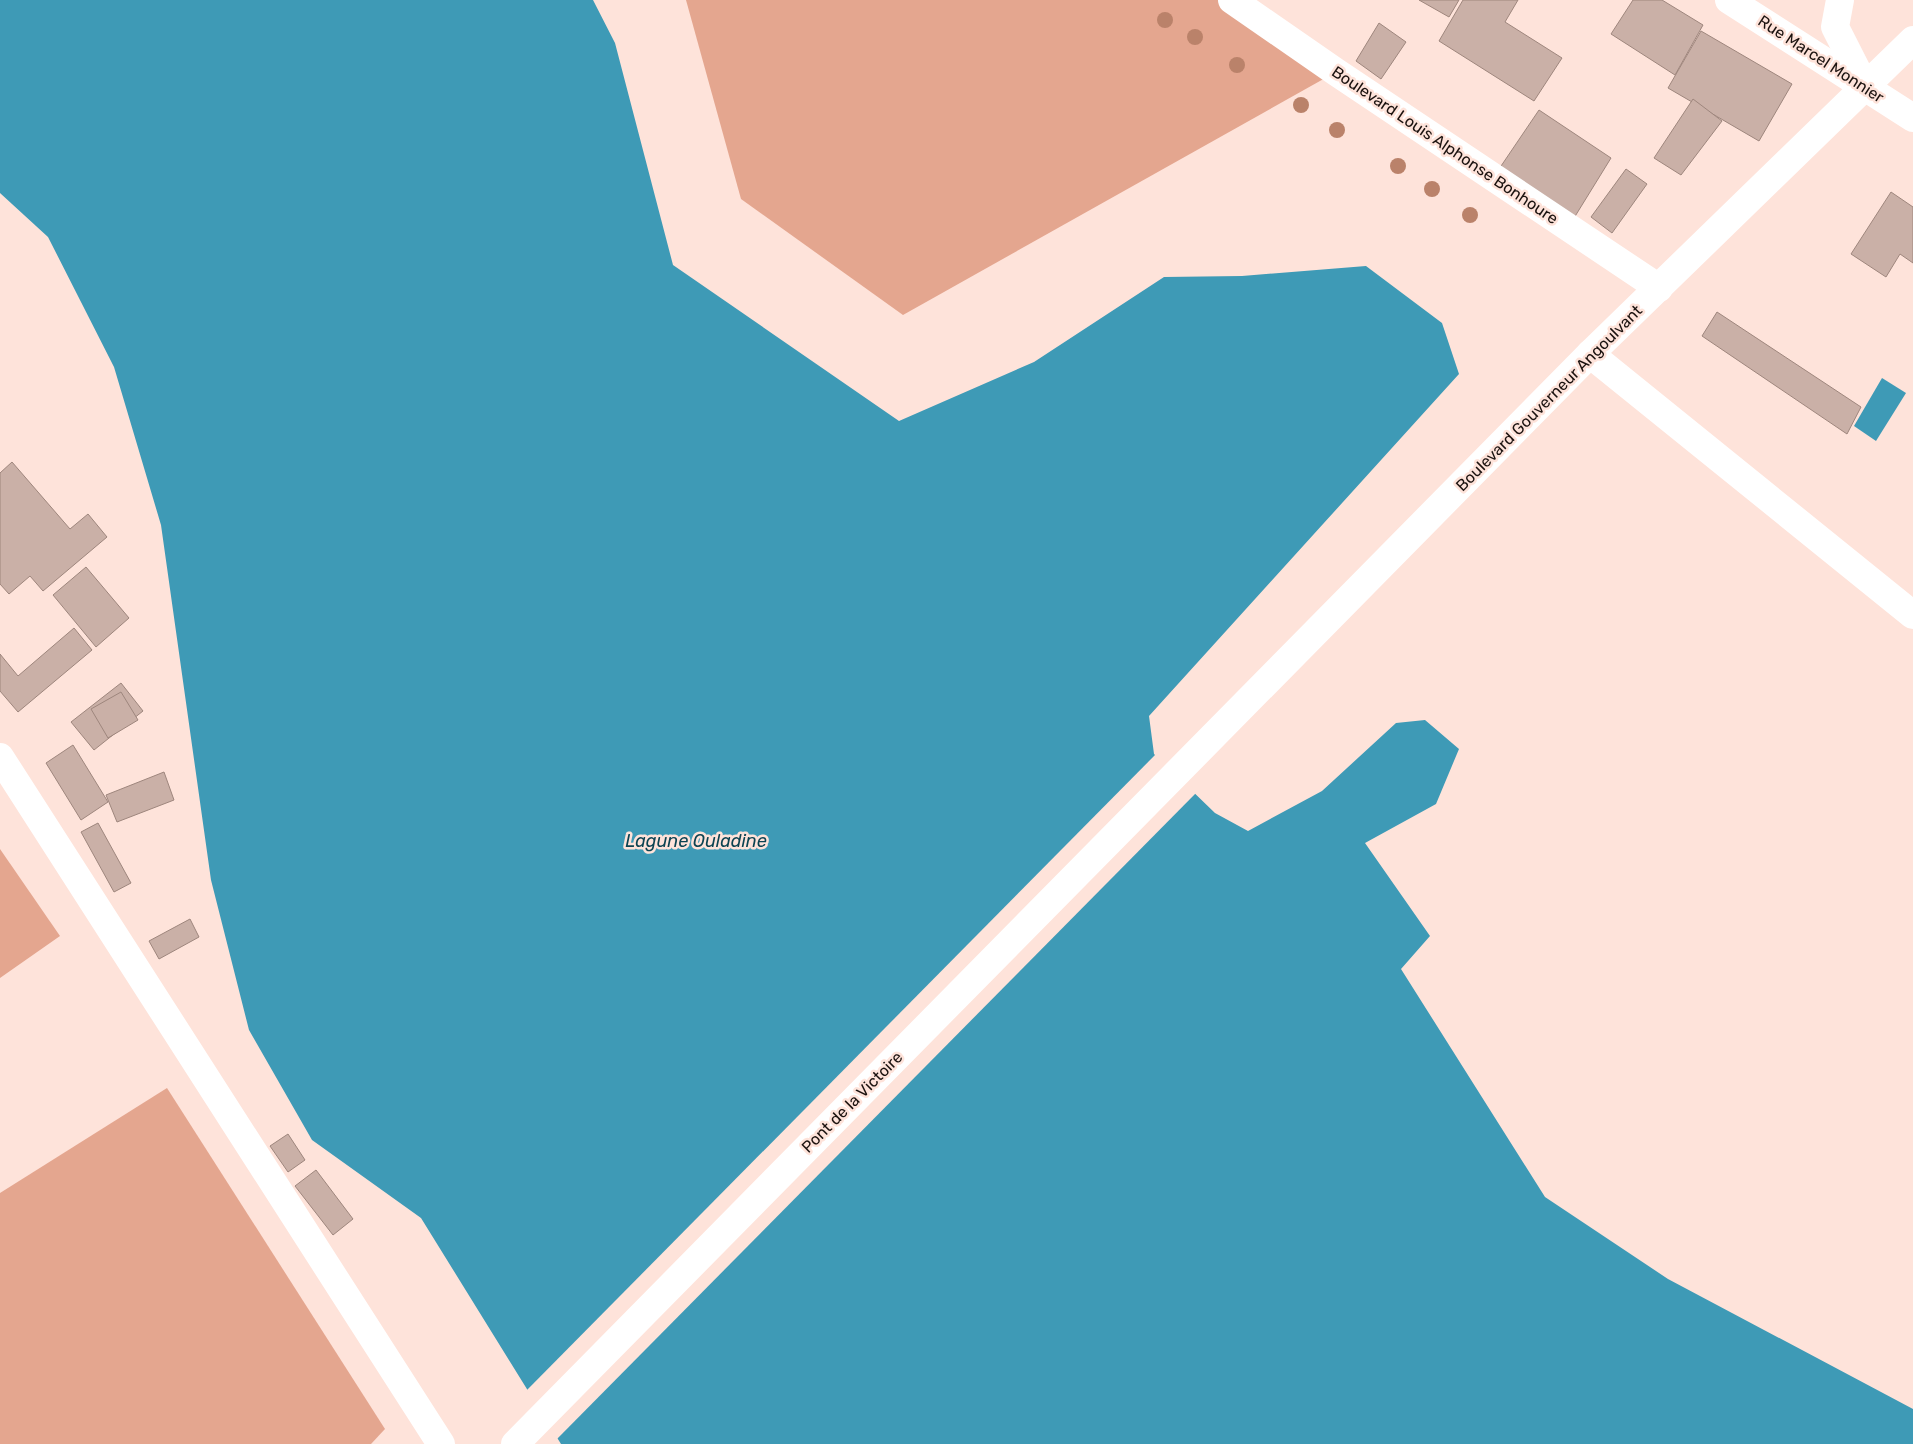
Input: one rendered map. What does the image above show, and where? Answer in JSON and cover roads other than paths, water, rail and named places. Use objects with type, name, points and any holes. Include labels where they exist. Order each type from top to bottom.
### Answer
[{"type":"street","name":"Boulevard Louis Alphonse Bonhoure","points":[[1232,0],[1344,78],[1659,288]]},
{"type":"street","name":"Rue Marcel Monnier","points":[[1729,0],[1913,118]]},
{"type":"street","points":[[1840,0],[1835,27],[1865,87]]},
{"type":"street","name":"Boulevard Gouverneur Angoulvant","points":[[1189,761],[1590,354],[1913,40]]},
{"type":"street","points":[[1590,354],[1913,615]]},
{"type":"street","points":[[0,757],[441,1444]]},
{"type":"street","name":"Pont de la Victoire","points":[[515,1444],[1189,761]]},
{"type":"water","name":"Lagune Ouladine","points":[[0,0],[593,0],[615,43],[673,265],[899,421],[1034,362],[1164,277],[1242,276],[1366,266],[1442,323],[1459,374],[1149,716],[1154,754],[1215,813],[1248,831],[1322,791],[1396,723],[1425,720],[1459,749],[1436,804],[1365,843],[1430,936],[1401,969],[1545,1197],[1668,1279],[1913,1409],[1913,1444],[561,1444],[421,1218],[312,1140],[249,1030],[211,880],[161,525],[114,367],[48,237],[0,193]]},
{"type":"water","points":[[1882,378],[1906,393],[1876,441],[1854,426]]}]
